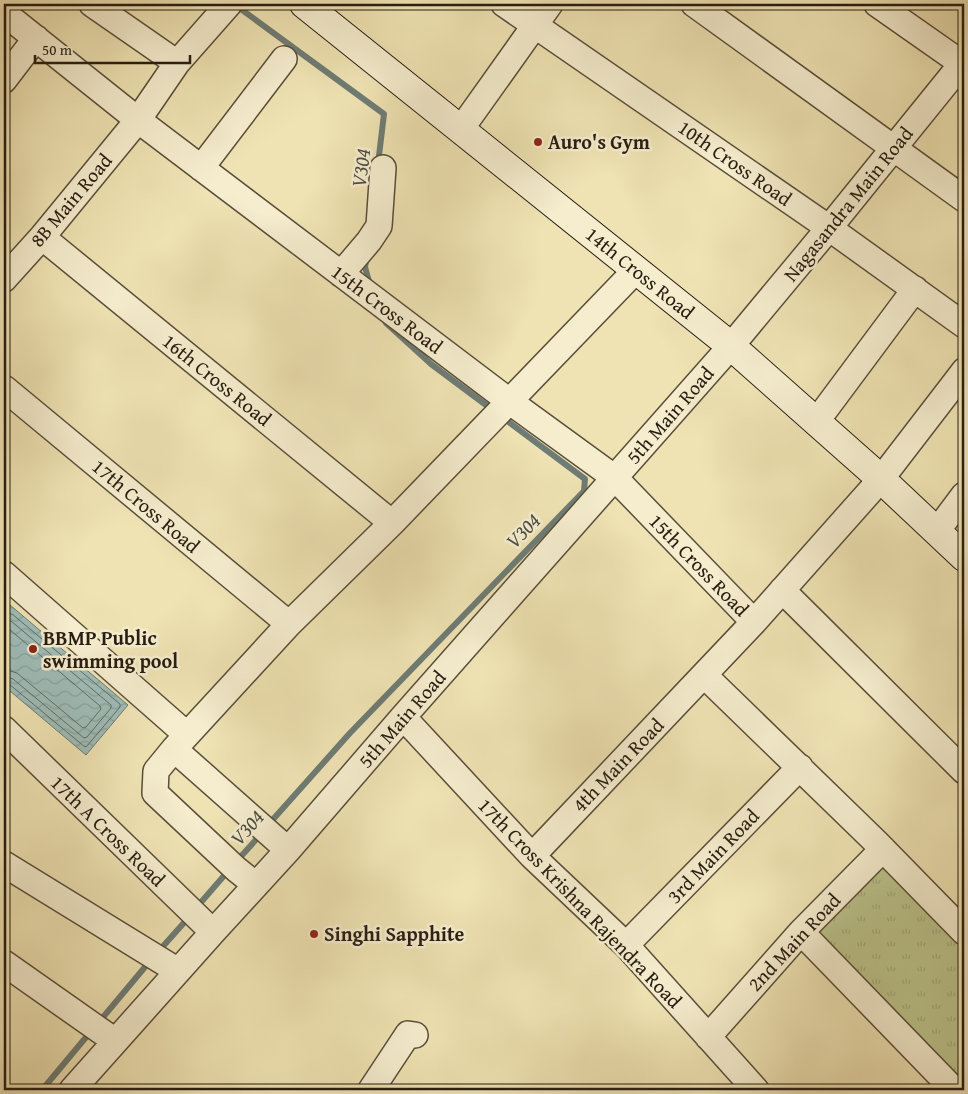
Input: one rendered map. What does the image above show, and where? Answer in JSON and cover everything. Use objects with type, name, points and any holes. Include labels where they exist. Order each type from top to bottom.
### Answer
[{"type":"main road","name":"14th Cross Road","points":[[304,4],[731,346],[881,479],[964,557]]},
{"type":"street","points":[[92,4],[177,63]]},
{"type":"street","name":"10th Cross Road","points":[[504,4],[829,228],[964,325]]},
{"type":"street","points":[[461,129],[550,4]]},
{"type":"street","points":[[694,4],[964,199]]},
{"type":"street","points":[[877,4],[964,63]]},
{"type":"street","name":"8B Main Road","points":[[4,279],[42,237],[138,120],[177,63],[226,6]]},
{"type":"street","name":"15th Cross Road","points":[[4,13],[201,168],[509,401],[615,478],[754,622]]},
{"type":"street","points":[[4,80],[36,38]]},
{"type":"street","points":[[201,168],[284,59]]},
{"type":"street","name":"Nagasandra Main Road","points":[[731,346],[964,63]]},
{"type":"street","points":[[341,274],[379,226],[383,168]]},
{"type":"street","name":"16th Cross Road","points":[[42,237],[392,523]]},
{"type":"street","points":[[256,885],[236,869],[155,793],[156,771],[180,742],[289,624],[392,523],[636,270]]},
{"type":"street","points":[[816,422],[915,289]]},
{"type":"street","name":"5th Main Road","points":[[72,1090],[102,1032],[178,971],[288,850],[731,346]]},
{"type":"street","name":"4th Main Road","points":[[532,856],[754,622],[881,479],[964,371]]},
{"type":"street","name":"17th Cross Road","points":[[4,388],[289,624]]},
{"type":"street","points":[[937,531],[964,495]]},
{"type":"street","points":[[4,574],[180,742],[288,850]]},
{"type":"street","points":[[782,590],[964,771]]},
{"type":"street","points":[[704,675],[883,849],[964,932]]},
{"type":"street","name":"17th Cross Krishna Rajendra Road","points":[[403,717],[532,856],[626,945],[756,1090]]},
{"type":"street","name":"17th A Cross Road","points":[[4,729],[212,932]]},
{"type":"street","name":"3rd Main Road","points":[[626,945],[800,767]]},
{"type":"street","name":"2nd Main Road","points":[[708,1037],[801,932],[883,849]]},
{"type":"street","points":[[4,864],[178,971]]},
{"type":"street","points":[[801,932],[954,1090]]},
{"type":"street","points":[[4,963],[102,1032]]},
{"type":"street","points":[[371,1090],[408,1034],[415,1035]]},
{"type":"green space","points":[[883,849],[964,932],[964,1090],[801,932]]},
{"type":"water","name":"BBMP Public swimming pool","points":[[10,605],[128,705],[86,755],[4,686],[4,612]]},
{"type":"waterway","name":"V304","points":[[234,4],[384,114],[378,164]]},
{"type":"waterway","name":"V304","points":[[367,256],[365,267],[370,285]]},
{"type":"waterway","name":"V304","points":[[386,323],[431,364],[494,411]]},
{"type":"waterway","name":"V304","points":[[268,825],[350,733],[584,491],[585,479],[502,417]]},
{"type":"waterway","name":"V304","points":[[235,863],[262,833]]},
{"type":"waterway","name":"V304","points":[[196,908],[229,870]]},
{"type":"waterway","name":"V304","points":[[157,953],[190,916]]},
{"type":"waterway","name":"V304","points":[[99,1022],[150,961]]},
{"type":"waterway","name":"V304","points":[[42,1090],[92,1030]]},
{"type":"place","name":"Auro's Gym","points":[[538,142]]},
{"type":"place","name":"BBMP Public swimming pool","points":[[33,649]]},
{"type":"place","name":"Singhi Sapphite","points":[[314,934]]}]
